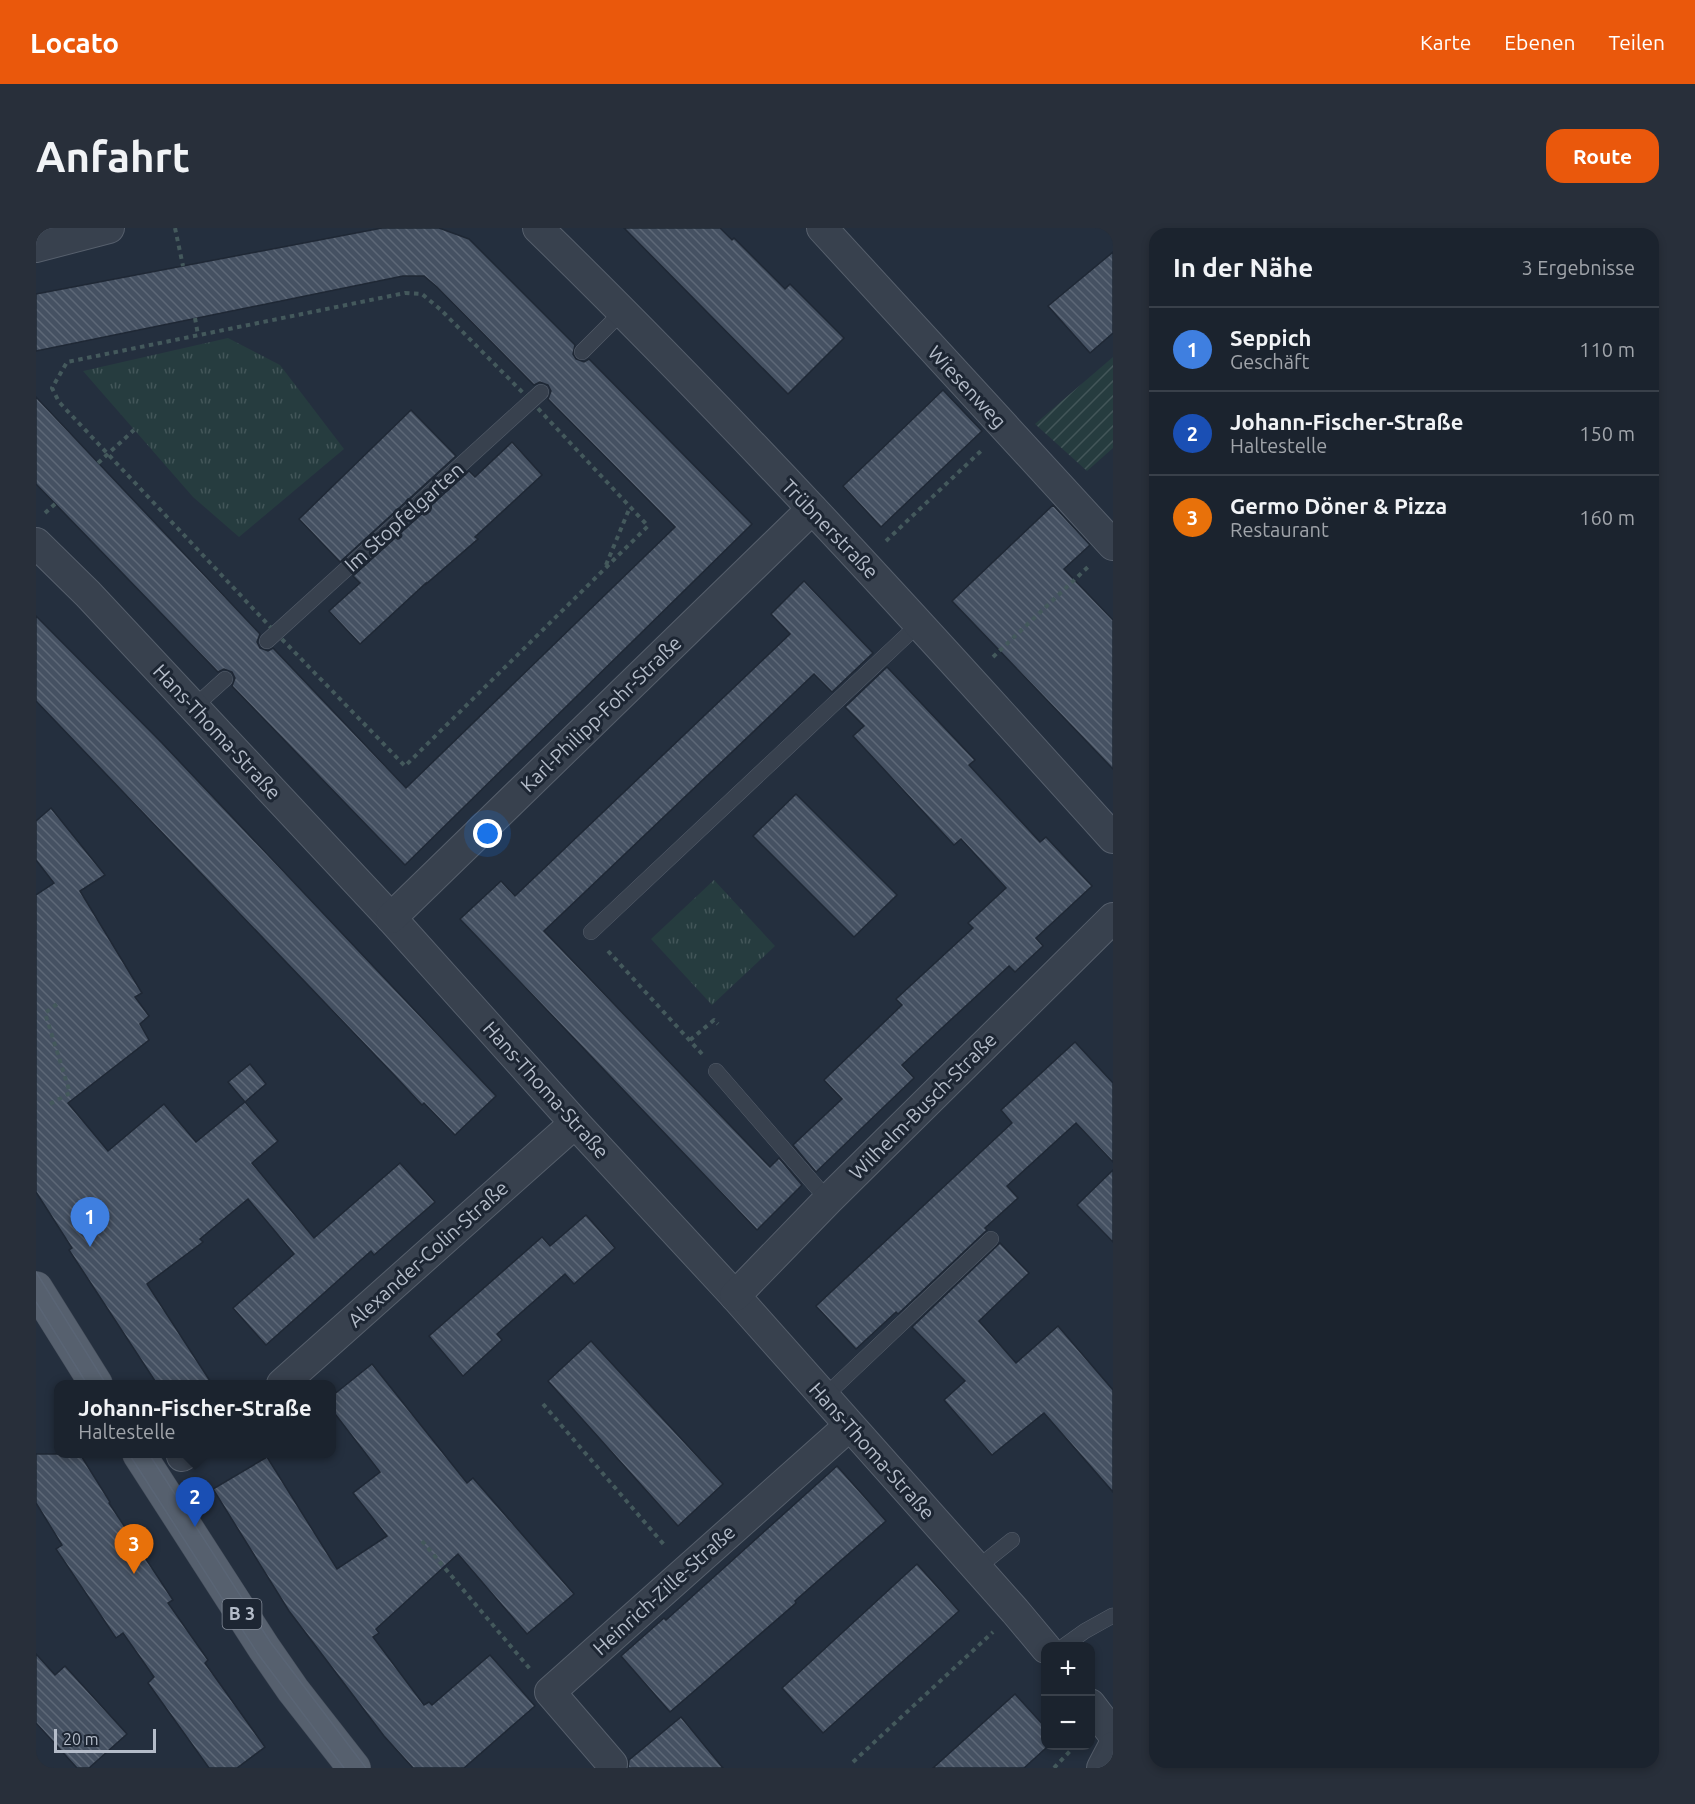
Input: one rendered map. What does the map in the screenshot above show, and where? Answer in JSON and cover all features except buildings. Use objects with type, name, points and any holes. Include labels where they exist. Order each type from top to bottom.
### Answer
[{"type":"main road","points":[[36,1288],[94,1380]]},
{"type":"main road","name":"B 3","points":[[142,1458],[264,1648],[342,1761]]},
{"type":"street","points":[[36,247],[109,228]]},
{"type":"street","name":"Trübnerstraße","points":[[538,228],[623,310],[812,509],[920,624],[1113,838]]},
{"type":"street","name":"Wiesenweg","points":[[822,228],[1113,544]]},
{"type":"street","name":"Karl-Philipp-Fohr-Straße","points":[[391,918],[812,509]]},
{"type":"street","name":"Hans-Thoma-Straße","points":[[36,543],[88,594],[391,918],[575,1123],[735,1296],[1041,1642]]},
{"type":"street","name":"Wilhelm-Busch-Straße","points":[[735,1296],[828,1200],[1113,918]]},
{"type":"street","name":"Alexander-Colin-Straße","points":[[286,1380],[575,1123]]},
{"type":"street","name":"Heinrich-Zille-Straße","points":[[550,1692],[849,1426]]},
{"type":"street","points":[[550,1692],[612,1764]]},
{"type":"street","points":[[1095,1711],[1113,1734]]},
{"type":"street","points":[[1102,1768],[1113,1747]]},
{"type":"lane","points":[[582,352],[623,310]]},
{"type":"lane","name":"Im Stopfelgarten","points":[[271,637],[536,397]]},
{"type":"lane","points":[[591,932],[920,624]]},
{"type":"lane","points":[[194,706],[225,679]]},
{"type":"lane","points":[[716,1071],[828,1200]]},
{"type":"lane","points":[[824,1397],[991,1239]]},
{"type":"lane","points":[[977,1568],[1012,1540]]},
{"type":"lane","points":[[1071,1642],[1085,1631],[1113,1617]]},
{"type":"path","points":[[175,228],[183,266]]},
{"type":"path","points":[[405,293],[422,294],[536,397],[648,526],[405,766],[271,637],[59,402],[52,388],[67,362],[198,335],[405,293]]},
{"type":"path","points":[[195,318],[198,335]]},
{"type":"path","points":[[862,563],[1006,428]]},
{"type":"path","points":[[98,463],[134,430]]},
{"type":"path","points":[[604,568],[630,507]]},
{"type":"path","points":[[970,679],[1113,544]]},
{"type":"path","points":[[591,932],[716,1071]]},
{"type":"path","points":[[50,1104],[70,1093],[45,1013],[57,1004]]},
{"type":"path","points":[[690,1040],[714,1020],[718,1024]]},
{"type":"path","points":[[543,1404],[686,1570]]},
{"type":"path","points":[[422,1541],[550,1692]]},
{"type":"path","points":[[853,1762],[1015,1611]]},
{"type":"path","points":[[1054,1768],[1072,1750]]},
{"type":"green space","points":[[228,338],[280,365],[344,449],[239,537],[193,497],[83,371]]},
{"type":"green space","points":[[1113,357],[1113,448],[1087,471],[1035,424]]},
{"type":"green space","points":[[714,880],[775,946],[712,1005],[651,939]]},
{"type":"tram line","points":[[36,1272],[104,1380]]},
{"type":"tram line","points":[[36,1302],[85,1380]]},
{"type":"tram line","points":[[132,1458],[258,1654],[344,1768]]},
{"type":"tram line","points":[[152,1458],[271,1643],[366,1768]]},
{"type":"place","name":"Seppich","points":[[90,1247]]},
{"type":"place","name":"Johann-Fischer-Straße","points":[[195,1527]]},
{"type":"place","name":"Germo Döner & Pizza","points":[[134,1574]]}]
